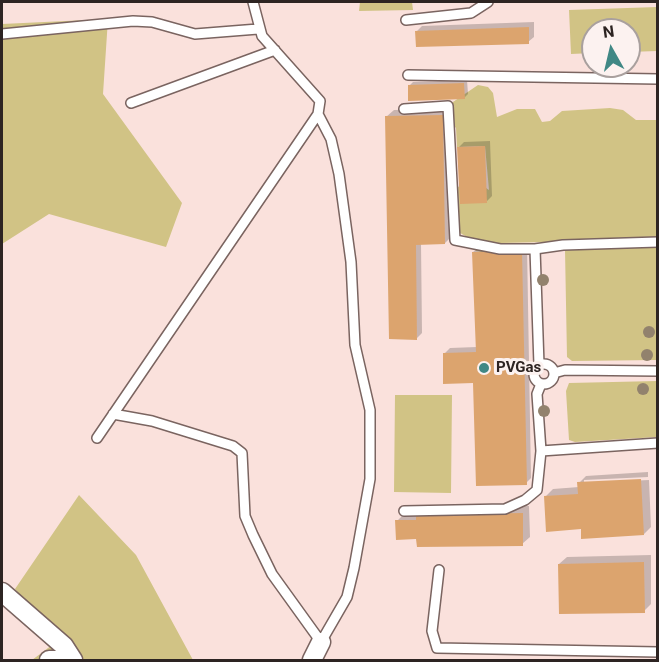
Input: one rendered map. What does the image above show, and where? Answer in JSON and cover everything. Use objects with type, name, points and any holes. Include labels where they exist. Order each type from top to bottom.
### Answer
[{"type":"street","points":[[2,592],[64,646],[73,660]]},
{"type":"street","points":[[312,660],[321,642]]},
{"type":"street","points":[[321,642],[324,660]]},
{"type":"street","points":[[49,660],[73,660]]},
{"type":"lane","points":[[97,438],[318,114],[320,101],[258,29],[253,2]]},
{"type":"lane","points":[[406,20],[471,13],[488,2]]},
{"type":"lane","points":[[2,34],[133,21],[152,22],[195,34],[258,29]]},
{"type":"lane","points":[[131,103],[276,50]]},
{"type":"lane","points":[[408,75],[657,79]]},
{"type":"lane","points":[[404,109],[448,106],[455,240],[500,249],[657,242]]},
{"type":"lane","points":[[113,414],[152,421],[233,446],[242,453],[245,516],[272,574],[321,642],[347,597],[354,568],[370,479],[370,410],[355,345],[351,261],[339,174],[331,140],[318,114]]},
{"type":"lane","points":[[535,249],[539,365]]},
{"type":"lane","points":[[540,384],[533,376],[534,369],[539,365],[549,365],[554,374]]},
{"type":"lane","points":[[540,384],[550,382],[554,374],[565,370],[657,371]]},
{"type":"lane","points":[[404,511],[505,509],[525,500],[537,490],[540,451],[537,394],[540,384]]},
{"type":"lane","points":[[540,451],[657,443]]},
{"type":"lane","points":[[439,570],[432,631],[437,648],[657,652]]},
{"type":"shaded area","points":[[360,2],[412,2],[413,10],[359,11]]},
{"type":"shaded area","points":[[657,7],[657,51],[641,52],[641,18],[581,18],[581,54],[571,54],[569,10]]},
{"type":"shaded area","points":[[108,19],[103,94],[182,203],[166,247],[49,214],[2,244],[2,24]]},
{"type":"shaded area","points":[[478,85],[488,87],[493,93],[497,117],[517,109],[535,109],[542,122],[550,121],[562,111],[610,108],[623,110],[636,120],[657,120],[657,360],[572,361],[567,357],[565,250],[568,247],[636,240],[500,243],[488,253],[476,251],[467,237],[450,227],[449,202],[456,187],[480,184],[489,190],[485,146],[457,147],[456,128],[452,124],[450,104]]},
{"type":"shaded area","points":[[657,381],[657,437],[575,442],[569,440],[566,391],[569,383]]},
{"type":"shaded area","points":[[395,395],[452,395],[451,493],[394,492]]},
{"type":"shaded area","points":[[79,495],[136,555],[193,660],[32,660],[56,642],[15,589]]},
{"type":"building","points":[[529,27],[529,44],[416,47],[415,31]]},
{"type":"building","points":[[464,83],[465,99],[408,101],[408,85]]},
{"type":"building","points":[[443,115],[445,244],[416,245],[417,340],[389,339],[385,116]]},
{"type":"building","points":[[485,146],[487,203],[460,204],[457,147]]},
{"type":"building","name":"PVGas","points":[[522,251],[527,485],[476,486],[473,383],[443,384],[443,353],[476,352],[472,252]]},
{"type":"building","points":[[641,479],[644,535],[581,539],[581,529],[546,532],[544,496],[578,494],[577,482]]},
{"type":"building","points":[[523,513],[523,546],[417,547],[416,539],[396,540],[395,520],[416,520],[416,515]]},
{"type":"building","points":[[644,562],[645,613],[559,614],[558,564]]},
{"type":"place","name":"PVGas","points":[[484,368]]}]
